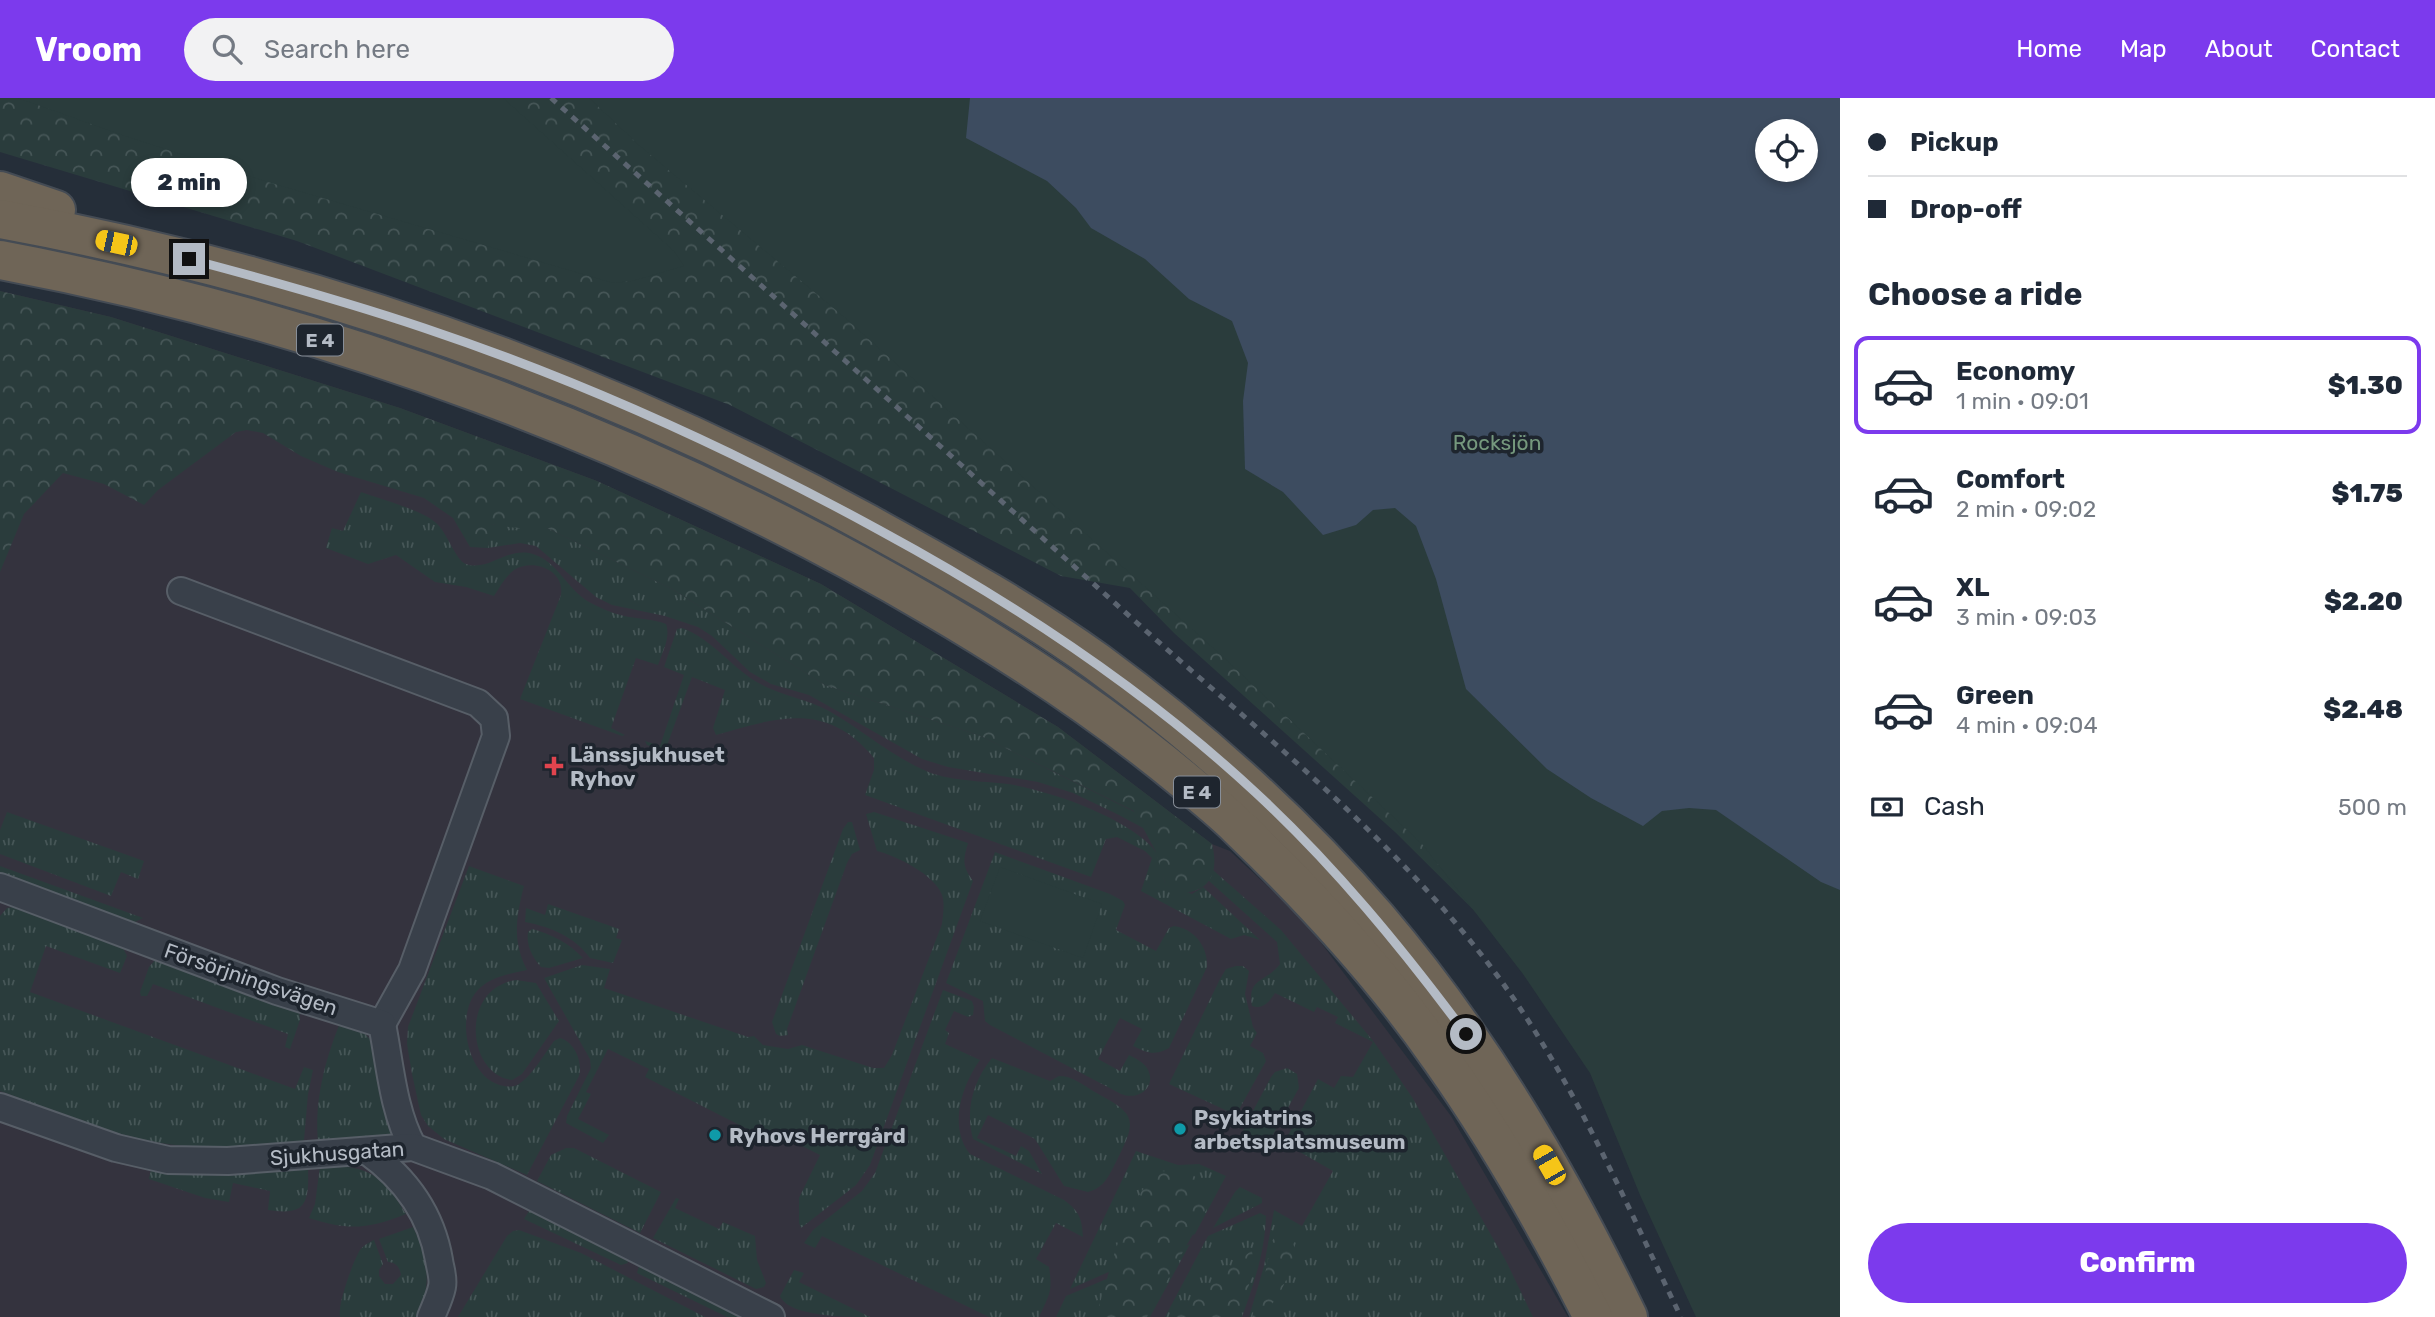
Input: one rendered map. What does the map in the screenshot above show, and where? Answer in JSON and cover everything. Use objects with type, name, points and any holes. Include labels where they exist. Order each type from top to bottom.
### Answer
[{"type":"highway","points":[[0,191],[76,217],[165,253]]},
{"type":"highway","name":"E 4","points":[[0,219],[165,253],[283,284],[425,328],[502,356],[639,412],[769,471],[990,593],[1094,660],[1198,741],[1256,793],[1376,918],[1442,1001],[1504,1088],[1559,1182],[1628,1317]]},
{"type":"highway","name":"E 4","points":[[0,260],[154,294],[273,327],[411,369],[491,397],[630,454],[752,510],[898,587],[1033,668],[1130,736],[1235,824],[1349,942],[1410,1017],[1478,1115],[1528,1195],[1593,1317]]},
{"type":"street","points":[[181,591],[478,703],[494,718],[496,736],[416,957],[382,1024],[400,1115],[413,1147]]},
{"type":"street","name":"Försörjningsvägen","points":[[0,887],[277,991],[382,1024]]},
{"type":"street","name":"Sjukhusgatan","points":[[0,1107],[116,1148],[168,1160],[228,1161],[413,1147],[492,1176],[771,1317]]},
{"type":"street","points":[[366,1151],[400,1178],[428,1224],[437,1250],[443,1284],[431,1317]]},
{"type":"shaded area","name":"Länssjukhuset Ryhov","points":[[0,291],[111,317],[400,408],[597,481],[821,584],[1058,727],[1212,844],[1230,851],[1304,920],[1451,1116],[1568,1317],[0,1317]]},
{"type":"green space","points":[[0,98],[882,98],[1840,1317],[1603,1074],[1538,974],[1395,832],[1174,633],[1130,588],[1061,576],[730,405],[297,241],[0,152]]},
{"type":"green space","points":[[18,98],[503,98],[674,251],[684,266],[632,281],[613,283],[268,182]]},
{"type":"green space","name":"Rocksjön","points":[[589,98],[1840,98],[1840,1317],[1696,1317],[1640,1195],[1590,1073],[1523,974],[1423,845],[1221,655],[843,316],[641,147]]},
{"type":"green space","points":[[0,291],[111,317],[400,408],[597,481],[821,584],[1058,727],[1212,844],[1213,874],[1203,887],[1196,891],[1175,893],[1165,883],[1155,850],[1134,811],[981,736],[825,685],[672,589],[547,528],[539,532],[491,524],[488,548],[470,547],[453,518],[424,498],[338,472],[301,456],[263,433],[247,430],[236,432],[158,490],[144,505],[104,484],[63,473],[24,514],[0,572]]},
{"type":"green space","points":[[361,492],[410,509],[435,522],[458,557],[466,564],[483,565],[515,553],[533,554],[549,563],[581,597],[593,604],[620,615],[666,624],[667,640],[658,665],[636,658],[611,728],[625,735],[520,699],[561,595],[561,586],[553,573],[530,565],[514,570],[494,596],[466,587],[435,582],[396,555],[368,564],[326,548],[332,528],[343,531]]},
{"type":"green space","points":[[490,524],[547,528],[672,589],[825,685],[981,736],[1163,826],[1281,930],[1374,1042],[1412,1097],[1506,1261],[1533,1317],[1249,1317],[1264,1266],[1274,1210],[1302,1226],[1333,1171],[1284,1143],[1318,1079],[1334,1088],[1341,1076],[1353,1077],[1373,1042],[1335,1023],[1338,1017],[1317,1007],[1314,1012],[1275,993],[1263,1006],[1252,1006],[1252,990],[1255,985],[1280,964],[1277,942],[1160,837],[1073,793],[1038,782],[948,767],[922,759],[809,695],[771,684],[750,672],[712,636],[698,627],[665,616],[612,605],[596,597],[536,546],[520,543],[488,548]]},
{"type":"green space","points":[[682,628],[702,638],[755,681],[829,711],[899,757],[924,770],[954,778],[1008,784],[1045,792],[1124,825],[1153,848],[1165,883],[1192,894],[1203,887],[1260,940],[1244,935],[1231,939],[1141,891],[1152,858],[1145,851],[1117,837],[1106,839],[1091,877],[865,795],[874,770],[874,758],[856,740],[838,728],[820,721],[781,719],[716,735],[713,728],[725,690],[692,677],[666,748],[680,753],[676,756],[647,745],[645,741],[660,746],[684,675],[664,667],[677,629]]},
{"type":"green space","points":[[7,812],[144,861],[138,879],[121,872],[111,896],[0,854],[0,830]]},
{"type":"green space","points":[[874,812],[968,843],[964,863],[973,881],[870,1165],[856,1185],[801,1228],[799,1198],[820,1155],[780,1135],[775,1143],[645,1077],[649,1069],[608,1049],[586,1092],[591,1094],[578,1119],[609,1135],[603,1143],[566,1123],[591,1068],[590,1059],[544,978],[582,965],[610,969],[604,988],[748,1037],[754,1036],[763,1045],[788,1049],[802,1045],[873,1068],[884,1068],[892,1055],[942,924],[944,905],[942,895],[932,880],[905,862],[877,851],[866,814]]},
{"type":"green space","points":[[848,822],[852,822],[860,850],[852,854],[847,863],[787,1029],[788,1035],[780,1036],[776,1034],[772,1022],[843,829]]},
{"type":"green space","points":[[995,852],[1123,901],[1125,905],[1116,930],[1156,951],[1169,928],[1174,926],[1194,935],[1203,946],[1207,967],[1169,1048],[1151,1053],[1133,1046],[1142,1029],[1120,1018],[1098,1059],[1120,1071],[1129,1055],[1139,1060],[1150,1075],[1148,1086],[1140,1094],[1121,1094],[990,1025],[985,1021],[983,1001],[946,983]]},
{"type":"green space","points":[[0,866],[143,918],[133,923],[0,875]]},
{"type":"green space","points":[[469,866],[524,886],[517,939],[527,970],[487,982],[470,1002],[466,1030],[473,1060],[491,1081],[513,1086],[529,1075],[554,1041],[560,1038],[574,1048],[580,1065],[579,1076],[527,1175],[444,1139],[428,1126],[421,1115],[412,1074],[407,1044],[408,1027]]},
{"type":"green space","points":[[1000,867],[1102,904],[1083,958],[980,921]]},
{"type":"green space","points":[[548,904],[619,929],[616,938],[622,940],[613,963],[590,958],[577,944],[562,934],[525,922],[526,908],[545,915]]},
{"type":"green space","points":[[19,906],[122,946],[127,956],[120,973],[46,946],[30,992],[295,1089],[304,1067],[313,1070],[304,1140],[301,1143],[223,1147],[161,1143],[114,1132],[0,1091],[0,916],[7,908]]},
{"type":"green space","points":[[532,929],[559,940],[583,958],[549,968],[541,967],[529,946],[528,932]]},
{"type":"green space","points":[[156,959],[299,1010],[300,1020],[290,1049],[285,1047],[288,1034],[153,984],[147,996],[141,996],[149,967]]},
{"type":"green space","points":[[1243,966],[1249,971],[1245,994],[1257,1033],[1250,1046],[1263,1053],[1266,1061],[1236,1115],[1169,1084],[1220,979],[1226,969]]},
{"type":"green space","points":[[516,980],[536,983],[559,1021],[522,1074],[512,1080],[497,1075],[486,1064],[479,1049],[476,1032],[478,1015],[485,999],[497,987]]},
{"type":"green space","points":[[943,990],[972,1001],[974,1007],[973,1015],[968,1017],[954,1011],[945,1030],[949,1033],[945,1044],[980,1060],[968,1081],[960,1106],[963,1143],[970,1154],[1064,1200],[1081,1220],[1083,1237],[1056,1223],[1036,1259],[1049,1267],[1051,1282],[1048,1298],[1039,1317],[989,1317],[822,1236],[815,1248],[804,1243],[813,1230],[862,1191],[875,1173]]},
{"type":"green space","points":[[340,1023],[362,1030],[372,1042],[391,1134],[389,1138],[318,1142],[322,1081]]},
{"type":"green space","points":[[992,1058],[1050,1081],[1059,1076],[1073,1079],[1118,1105],[1125,1112],[1129,1118],[1128,1135],[1111,1172],[1102,1184],[1088,1192],[1064,1186],[1035,1139],[988,1115],[977,1138],[1016,1156],[1021,1146],[1029,1151],[1042,1174],[973,1139],[970,1117],[972,1096],[980,1076]]},
{"type":"green space","points":[[1287,1068],[1297,1074],[1299,1088],[1270,1140],[1256,1144],[1249,1141],[1243,1131],[1245,1126],[1271,1077],[1275,1072]]},
{"type":"green space","points":[[566,1148],[574,1148],[661,1192],[640,1233],[537,1181],[551,1155]]},
{"type":"green space","points":[[1136,1151],[1178,1165],[1199,1164],[1226,1176],[1195,1234],[1070,1289]]},
{"type":"green space","points":[[320,1166],[350,1167],[372,1174],[389,1189],[406,1214],[380,1223],[358,1226],[336,1225],[309,1218],[315,1204]]},
{"type":"green space","points":[[308,1167],[306,1198],[298,1209],[291,1211],[268,1210],[270,1191],[233,1183],[229,1202],[205,1198],[149,1179],[151,1168]]},
{"type":"green space","points":[[1156,1171],[1190,1172],[1207,1188],[1209,1205],[1147,1317],[1096,1317],[1126,1222],[1144,1187]]},
{"type":"green space","points":[[1240,1187],[1262,1198],[1262,1203],[1213,1228],[1235,1192]]},
{"type":"green space","points":[[676,1198],[679,1199],[675,1208],[719,1229],[723,1222],[755,1236],[757,1260],[766,1283],[764,1287],[756,1289],[653,1238]]},
{"type":"green space","points":[[529,1211],[627,1260],[628,1263],[621,1265],[524,1219]]},
{"type":"green space","points":[[1260,1213],[1266,1216],[1264,1242],[1242,1317],[1165,1317],[1208,1236]]},
{"type":"green space","points":[[413,1227],[425,1261],[427,1282],[419,1317],[340,1317],[346,1284],[360,1250],[374,1240],[383,1264],[379,1276],[385,1284],[393,1284],[401,1275],[399,1268],[388,1262],[379,1239]]},
{"type":"green space","points":[[519,1230],[581,1253],[705,1317],[458,1317],[507,1236]]},
{"type":"green space","points":[[1279,1231],[1290,1237],[1298,1255],[1278,1297],[1260,1317],[1252,1317],[1272,1241]]},
{"type":"green space","points":[[1190,1244],[1150,1317],[1056,1317],[1066,1296]]},
{"type":"green space","points":[[1252,1250],[1251,1276],[1239,1317],[1173,1317],[1182,1307]]},
{"type":"green space","points":[[639,1266],[734,1312],[739,1317],[727,1317],[637,1273]]},
{"type":"green space","points":[[794,1270],[804,1273],[799,1282],[870,1317],[806,1312],[786,1303],[780,1296]]},
{"type":"water","name":"Rocksjön","points":[[970,98],[1840,98],[1840,890],[1821,882],[1716,810],[1689,808],[1662,811],[1643,826],[1591,798],[1547,769],[1466,689],[1436,579],[1416,526],[1395,508],[1373,510],[1356,525],[1323,535],[1283,492],[1245,469],[1243,401],[1248,363],[1232,321],[1189,299],[1145,259],[1091,228],[1076,208],[1047,181],[966,138]]},
{"type":"railway","points":[[551,98],[1329,792],[1420,883],[1462,931],[1529,1021],[1577,1103],[1681,1317]]},
{"type":"place","name":"Länssjukhuset Ryhov","points":[[554,766]]},
{"type":"place","name":"Psykiatrins arbetsplatsmuseum","points":[[1180,1129]]},
{"type":"place","name":"Ryhovs Herrgård","points":[[715,1135]]},
{"type":"route","points":[[189,259],[283,284],[425,328],[570,383],[702,439],[769,471],[990,593],[1094,660],[1198,741],[1256,793],[1376,918],[1466,1034]]}]
